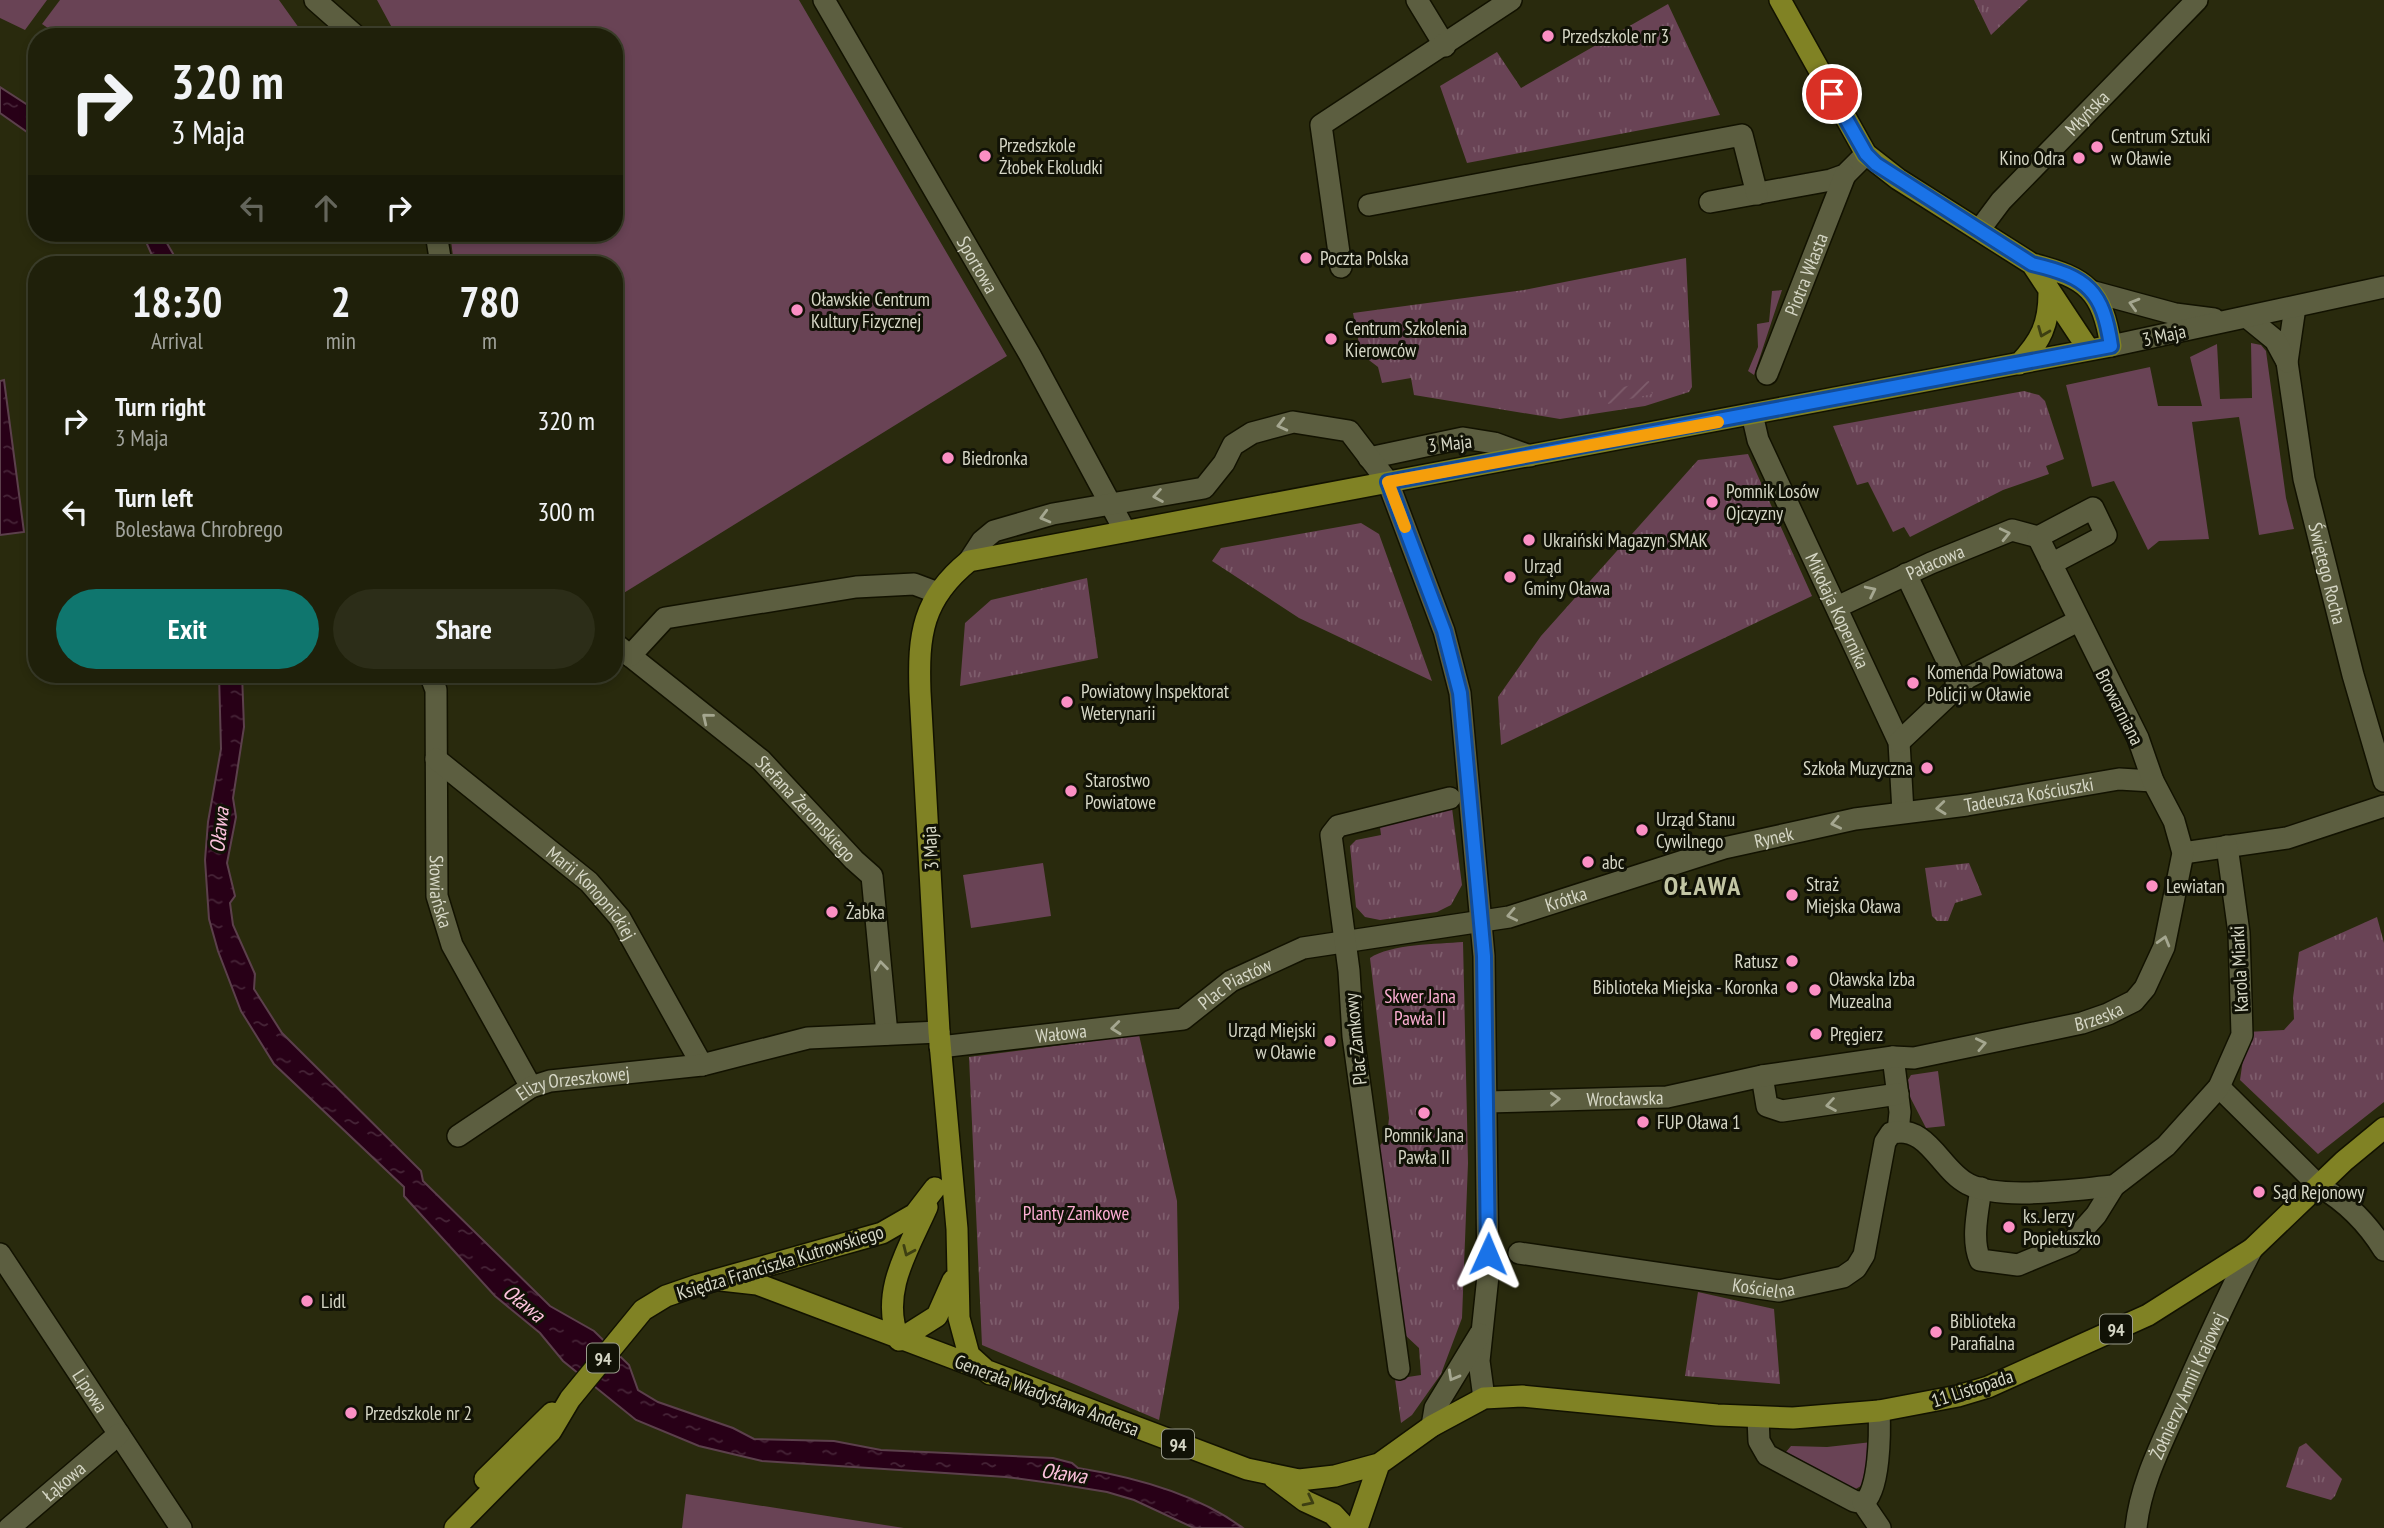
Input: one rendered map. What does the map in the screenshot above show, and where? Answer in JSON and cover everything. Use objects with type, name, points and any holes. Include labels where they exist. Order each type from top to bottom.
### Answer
[{"type":"main road","points":[[1780,0],[1866,154],[1898,179],[2032,264],[2053,269],[2094,292],[2104,307],[2111,346]]},
{"type":"main road","points":[[2032,264],[2089,351]]},
{"type":"main road","points":[[2019,363],[2038,344],[2046,325],[2049,293]]},
{"type":"main road","name":"3 Maja","points":[[990,1374],[974,1362],[964,1343],[959,1318],[957,1229],[939,1040],[919,646],[924,622],[938,593],[952,575],[970,561],[2111,346]]},
{"type":"main road","name":"11 Listopada","points":[[1484,1398],[1534,1397],[1793,1418],[1879,1411],[1958,1396],[1988,1387],[2148,1315],[2252,1249],[2384,1128]]},
{"type":"main road","name":"3 Maja","points":[[948,1153],[893,1284],[892,1317],[899,1340],[937,1316],[953,1282],[956,1261]]},
{"type":"main road","name":"Księdza Franciszka Kutrowskiego","points":[[455,1528],[551,1431],[570,1399],[636,1317],[666,1296],[883,1233],[915,1213],[935,1188]]},
{"type":"main road","name":"Generała Władysława Andersa","points":[[721,1280],[757,1284],[990,1374],[1271,1476],[1327,1478],[1379,1464],[1432,1426],[1484,1398]]},
{"type":"main road","name":"Księdza Franciszka Kutrowskiego","points":[[438,1528],[541,1422],[570,1399]]},
{"type":"main road","points":[[1357,1528],[1379,1464]]},
{"type":"main road","points":[[1271,1476],[1306,1501],[1333,1514],[1346,1528]]},
{"type":"street","points":[[315,0],[347,28]]},
{"type":"street","name":"Sportowa","points":[[824,0],[1125,531]]},
{"type":"street","points":[[1417,0],[1445,46]]},
{"type":"street","points":[[1341,267],[1321,125],[1445,46],[1511,0]]},
{"type":"street","name":"Młyńska","points":[[1980,229],[2001,201],[2197,0]]},
{"type":"street","points":[[1369,205],[1742,135],[1757,194]]},
{"type":"street","points":[[1710,202],[1817,183],[1845,175],[1866,154]]},
{"type":"street","name":"Piotra Własta","points":[[1767,374],[1845,175]]},
{"type":"street","name":"3 Maja","points":[[2111,346],[2384,287]]},
{"type":"street","points":[[2094,292],[2175,314],[2241,319]]},
{"type":"street","name":"Świętego Rocha","points":[[2295,307],[2287,362],[2304,479],[2353,675],[2384,781]]},
{"type":"street","name":"Świętego Rocha","points":[[2241,319],[2275,340],[2287,362]]},
{"type":"street","name":"Mikołaja Kopernika","points":[[1752,414],[1758,440],[1899,742],[1903,812]]},
{"type":"street","name":"3 Maja","points":[[970,561],[982,541],[994,531],[1053,514],[1204,488],[1224,463],[1233,445],[1252,433],[1293,422],[1349,430],[1369,458],[1463,439],[1494,443],[1530,456]]},
{"type":"street","points":[[1369,458],[1388,482],[1444,631],[1460,693],[1482,921],[1488,1276],[1479,1361],[1484,1398]]},
{"type":"street","points":[[2093,509],[2106,535],[2051,564],[2038,537],[2093,509]]},
{"type":"street","name":"Pałacowa","points":[[1837,607],[2012,530],[2038,537]]},
{"type":"street","name":"Browarniana","points":[[2051,564],[2138,738],[2153,781],[2174,821]]},
{"type":"street","points":[[1906,575],[1959,686]]},
{"type":"street","points":[[623,648],[665,618],[856,587],[914,584],[938,593]]},
{"type":"street","points":[[1899,742],[1959,686],[2078,621]]},
{"type":"street","name":"Stefana Żeromskiego","points":[[623,650],[761,760],[853,860],[872,876],[887,1034]]},
{"type":"street","name":"Słowiańska","points":[[433,683],[436,690],[436,895],[452,945],[531,1087]]},
{"type":"street","name":"Marii Konopnickiej","points":[[436,760],[589,883],[626,928],[702,1065]]},
{"type":"street","name":"Tadeusza Kościuszki","points":[[1903,812],[1967,805],[2119,779],[2153,781]]},
{"type":"street","name":"Plac Zamkowy","points":[[1399,1368],[1353,1036],[1346,941],[1331,835],[1338,826],[1450,798]]},
{"type":"street","points":[[2183,853],[2287,838],[2384,806]]},
{"type":"street","name":"Rynek","points":[[1647,872],[1724,848],[1855,819],[1903,812]]},
{"type":"street","name":"Brzeska","points":[[1893,1057],[1914,1058],[2082,1023],[2134,1001],[2153,974],[2164,947],[2183,853],[2174,821]]},
{"type":"street","name":"Karola Miarki","points":[[2114,1186],[2166,1146],[2219,1087],[2242,1035],[2239,933],[2232,846]]},
{"type":"street","name":"Krótka","points":[[1346,941],[1482,921],[1542,909],[1647,872]]},
{"type":"street","name":"Plac Piastów","points":[[1184,1019],[1231,981],[1291,953],[1346,941]]},
{"type":"street","name":"Wałowa","points":[[887,1034],[939,1040],[1184,1019]]},
{"type":"street","name":"Elizy Orzeszkowej","points":[[458,1136],[531,1087],[594,1075],[702,1065],[808,1038],[887,1034]]},
{"type":"street","points":[[1898,1094],[1782,1111],[1772,1109],[1764,1102],[1762,1076],[1893,1057],[1898,1094],[1898,1132],[1917,1135],[1959,1179],[1981,1188],[2039,1193],[2114,1186]]},
{"type":"street","name":"Wrocławska","points":[[1487,1102],[1667,1097],[1762,1076]]},
{"type":"street","points":[[2219,1087],[2319,1186],[2331,1193],[2370,1228],[2384,1250]]},
{"type":"street","name":"Kościelna","points":[[1519,1253],[1779,1291],[1843,1277],[1856,1268],[1864,1255],[1885,1142],[1891,1133],[1898,1132]]},
{"type":"street","points":[[1981,1188],[1976,1241],[1980,1260],[2018,1265],[2071,1243],[2096,1214],[2114,1186]]},
{"type":"street","name":"Żołnierzy Armii Krajowej","points":[[2136,1528],[2137,1510],[2157,1454],[2213,1326],[2252,1249]]},
{"type":"street","name":"Lipowa","points":[[0,1254],[181,1528]]},
{"type":"street","points":[[1432,1426],[1435,1408],[1483,1329]]},
{"type":"street","points":[[1863,1503],[1869,1498],[1872,1488],[1880,1437],[1879,1411]]},
{"type":"street","points":[[1758,1417],[1759,1441],[1767,1455],[1822,1485],[1863,1503],[1880,1528]]},
{"type":"street","name":"Łąkowa","points":[[9,1528],[119,1434]]},
{"type":"green space","points":[[0,0],[47,0],[25,30],[0,18]]},
{"type":"green space","points":[[60,0],[279,0],[299,28],[48,28],[42,24]]},
{"type":"green space","name":"Oławskie Centrum Kultury Fizycznej","points":[[377,0],[799,0],[1007,356],[623,593],[623,256],[453,256],[451,242],[623,242],[623,28],[392,28]]},
{"type":"green space","points":[[1974,0],[2028,0],[1991,35]]},
{"type":"green space","points":[[1668,4],[1720,115],[1467,163],[1440,86],[1497,52],[1521,88]]},
{"type":"green space","points":[[1686,258],[1692,387],[1689,392],[1645,406],[1560,419],[1414,395],[1411,378],[1382,383],[1378,367],[1361,354],[1353,313],[1524,290]]},
{"type":"green space","points":[[1782,290],[1754,375],[1748,371],[1758,347],[1757,324],[1769,322],[1772,291]]},
{"type":"green space","points":[[2251,343],[2261,345],[2266,351],[2286,498],[2294,529],[2259,535],[2239,417],[2192,422],[2209,539],[2159,541],[2148,550],[2114,481],[2092,487],[2066,385],[2150,367],[2158,406],[2202,406],[2190,357],[2217,344],[2220,399],[2252,398]]},
{"type":"green space","points":[[1649,381],[1652,394],[1608,404],[1606,391]]},
{"type":"green space","points":[[2024,391],[2039,395],[2045,401],[2064,459],[2046,466],[2049,474],[2003,490],[1910,537],[1904,527],[1893,532],[1868,482],[1857,485],[1833,426]]},
{"type":"green space","points":[[1748,454],[1812,596],[1501,745],[1498,697],[1541,636],[1698,460]]},
{"type":"green space","points":[[1361,523],[1379,534],[1432,681],[1299,618],[1212,561],[1221,548]]},
{"type":"green space","points":[[1087,578],[1098,658],[960,686],[965,623],[991,600]]},
{"type":"green space","points":[[1452,808],[1462,885],[1451,905],[1437,912],[1380,920],[1365,917],[1356,907],[1350,846],[1356,840],[1381,835],[1380,827]]},
{"type":"green space","points":[[1043,863],[1051,916],[971,928],[963,875]]},
{"type":"green space","points":[[1969,863],[1982,895],[1955,903],[1948,921],[1937,921],[1932,916],[1925,868]]},
{"type":"green space","points":[[2377,917],[2384,943],[2384,1102],[2318,1154],[2240,1080],[2247,1032],[2284,1030],[2294,1019],[2293,998],[2299,952]]},
{"type":"green space","name":"Skwer Jana Pawła II","points":[[1463,942],[1468,1163],[1462,1318],[1441,1374],[1412,1415],[1401,1423],[1395,1379],[1421,1375],[1419,1348],[1404,1334],[1377,1149],[1387,1137],[1389,1118],[1370,958],[1402,947]]},
{"type":"green space","name":"Planty Zamkowe","points":[[1139,1035],[1177,1201],[1179,1308],[1159,1420],[982,1345],[969,1057]]},
{"type":"green space","points":[[1938,1071],[1945,1126],[1926,1128],[1910,1097],[1908,1080],[1911,1075]]},
{"type":"green space","points":[[1698,1292],[1774,1309],[1780,1384],[1685,1376]]},
{"type":"green space","points":[[1872,1442],[1866,1483],[1854,1490],[1786,1452],[1791,1446],[1827,1447]]},
{"type":"green space","points":[[2306,1443],[2342,1479],[2331,1500],[2286,1487],[2299,1447]]},
{"type":"green space","points":[[686,1494],[904,1528],[682,1528]]},
{"type":"water","points":[[0,87],[28,105],[28,133],[0,113]]},
{"type":"water","points":[[146,242],[166,242],[174,256],[152,256]]},
{"type":"water","points":[[4,380],[24,532],[0,535],[0,381]]},
{"type":"water","name":"Oława","points":[[219,683],[242,683],[244,727],[233,798],[236,817],[227,863],[235,896],[230,903],[233,925],[255,974],[254,989],[282,1033],[421,1171],[423,1181],[550,1306],[594,1331],[629,1365],[638,1390],[658,1402],[733,1428],[754,1439],[834,1441],[881,1450],[1053,1458],[1072,1463],[1078,1468],[1164,1488],[1205,1505],[1243,1528],[1194,1528],[1134,1500],[1107,1492],[1058,1484],[1006,1477],[762,1461],[699,1446],[636,1420],[563,1361],[540,1333],[495,1296],[404,1196],[404,1187],[274,1064],[241,1011],[209,919],[205,860],[208,822],[221,749]]},
{"type":"slow traffic","points":[[1405,527],[1388,482],[1718,422]]},
{"type":"place","name":"Przedszkole nr 3","points":[[1548,36]]},
{"type":"place","name":"Centrum Sztuki w Oławie","points":[[2097,147]]},
{"type":"place","name":"Przedszkole Żłobek Ekoludki","points":[[985,156]]},
{"type":"place","name":"Kino Odra","points":[[2079,158]]},
{"type":"place","name":"Poczta Polska","points":[[1306,258]]},
{"type":"place","name":"Oławskie Centrum Kultury Fizycznej","points":[[797,310]]},
{"type":"place","name":"Centrum Szkolenia Kierowców","points":[[1331,339]]},
{"type":"place","name":"Biedronka","points":[[948,458]]},
{"type":"place","name":"Pomnik Losów Ojczyzny","points":[[1712,502]]},
{"type":"place","name":"Ukraiński Magazyn SMAK","points":[[1529,540]]},
{"type":"place","name":"Urząd Gminy Oława","points":[[1510,577]]},
{"type":"place","name":"Komenda Powiatowa Policji w Oławie","points":[[1913,683]]},
{"type":"place","name":"Powiatowy Inspektorat Weterynarii","points":[[1067,702]]},
{"type":"place","name":"Szkoła Muzyczna","points":[[1927,768]]},
{"type":"place","name":"Starostwo Powiatowe","points":[[1071,791]]},
{"type":"place","name":"Urząd Stanu Cywilnego","points":[[1642,830]]},
{"type":"place","name":"abc","points":[[1588,862]]},
{"type":"place","name":"Lewiatan","points":[[2152,886]]},
{"type":"place","name":"Straż Miejska Oława","points":[[1792,895]]},
{"type":"place","name":"Żabka","points":[[832,912]]},
{"type":"place","name":"Ratusz","points":[[1792,961]]},
{"type":"place","name":"Biblioteka Miejska - Koronka","points":[[1792,987]]},
{"type":"place","name":"Oławska Izba Muzealna","points":[[1815,990]]},
{"type":"place","name":"Pręgierz","points":[[1816,1034]]},
{"type":"place","name":"Urząd Miejski w Oławie","points":[[1330,1041]]},
{"type":"place","name":"Pomnik Jana Pawła II","points":[[1424,1113]]},
{"type":"place","name":"FUP Oława 1","points":[[1643,1122]]},
{"type":"place","name":"Sąd Rejonowy","points":[[2259,1192]]},
{"type":"place","name":"ks. Jerzy Popiełuszko","points":[[2009,1227]]},
{"type":"place","name":"Lidl","points":[[307,1301]]},
{"type":"place","name":"Biblioteka Parafialna","points":[[1936,1332]]},
{"type":"place","name":"Przedszkole nr 2","points":[[351,1413]]},
{"type":"district","name":"OŁAWA","points":[[1703,885]]},
{"type":"route","points":[[1488,1254],[1484,956],[1460,693],[1444,631],[1388,482],[2111,346],[2104,307],[2094,292],[2053,269],[2032,264],[2019,253],[1876,164],[1866,154],[1832,94]]}]
